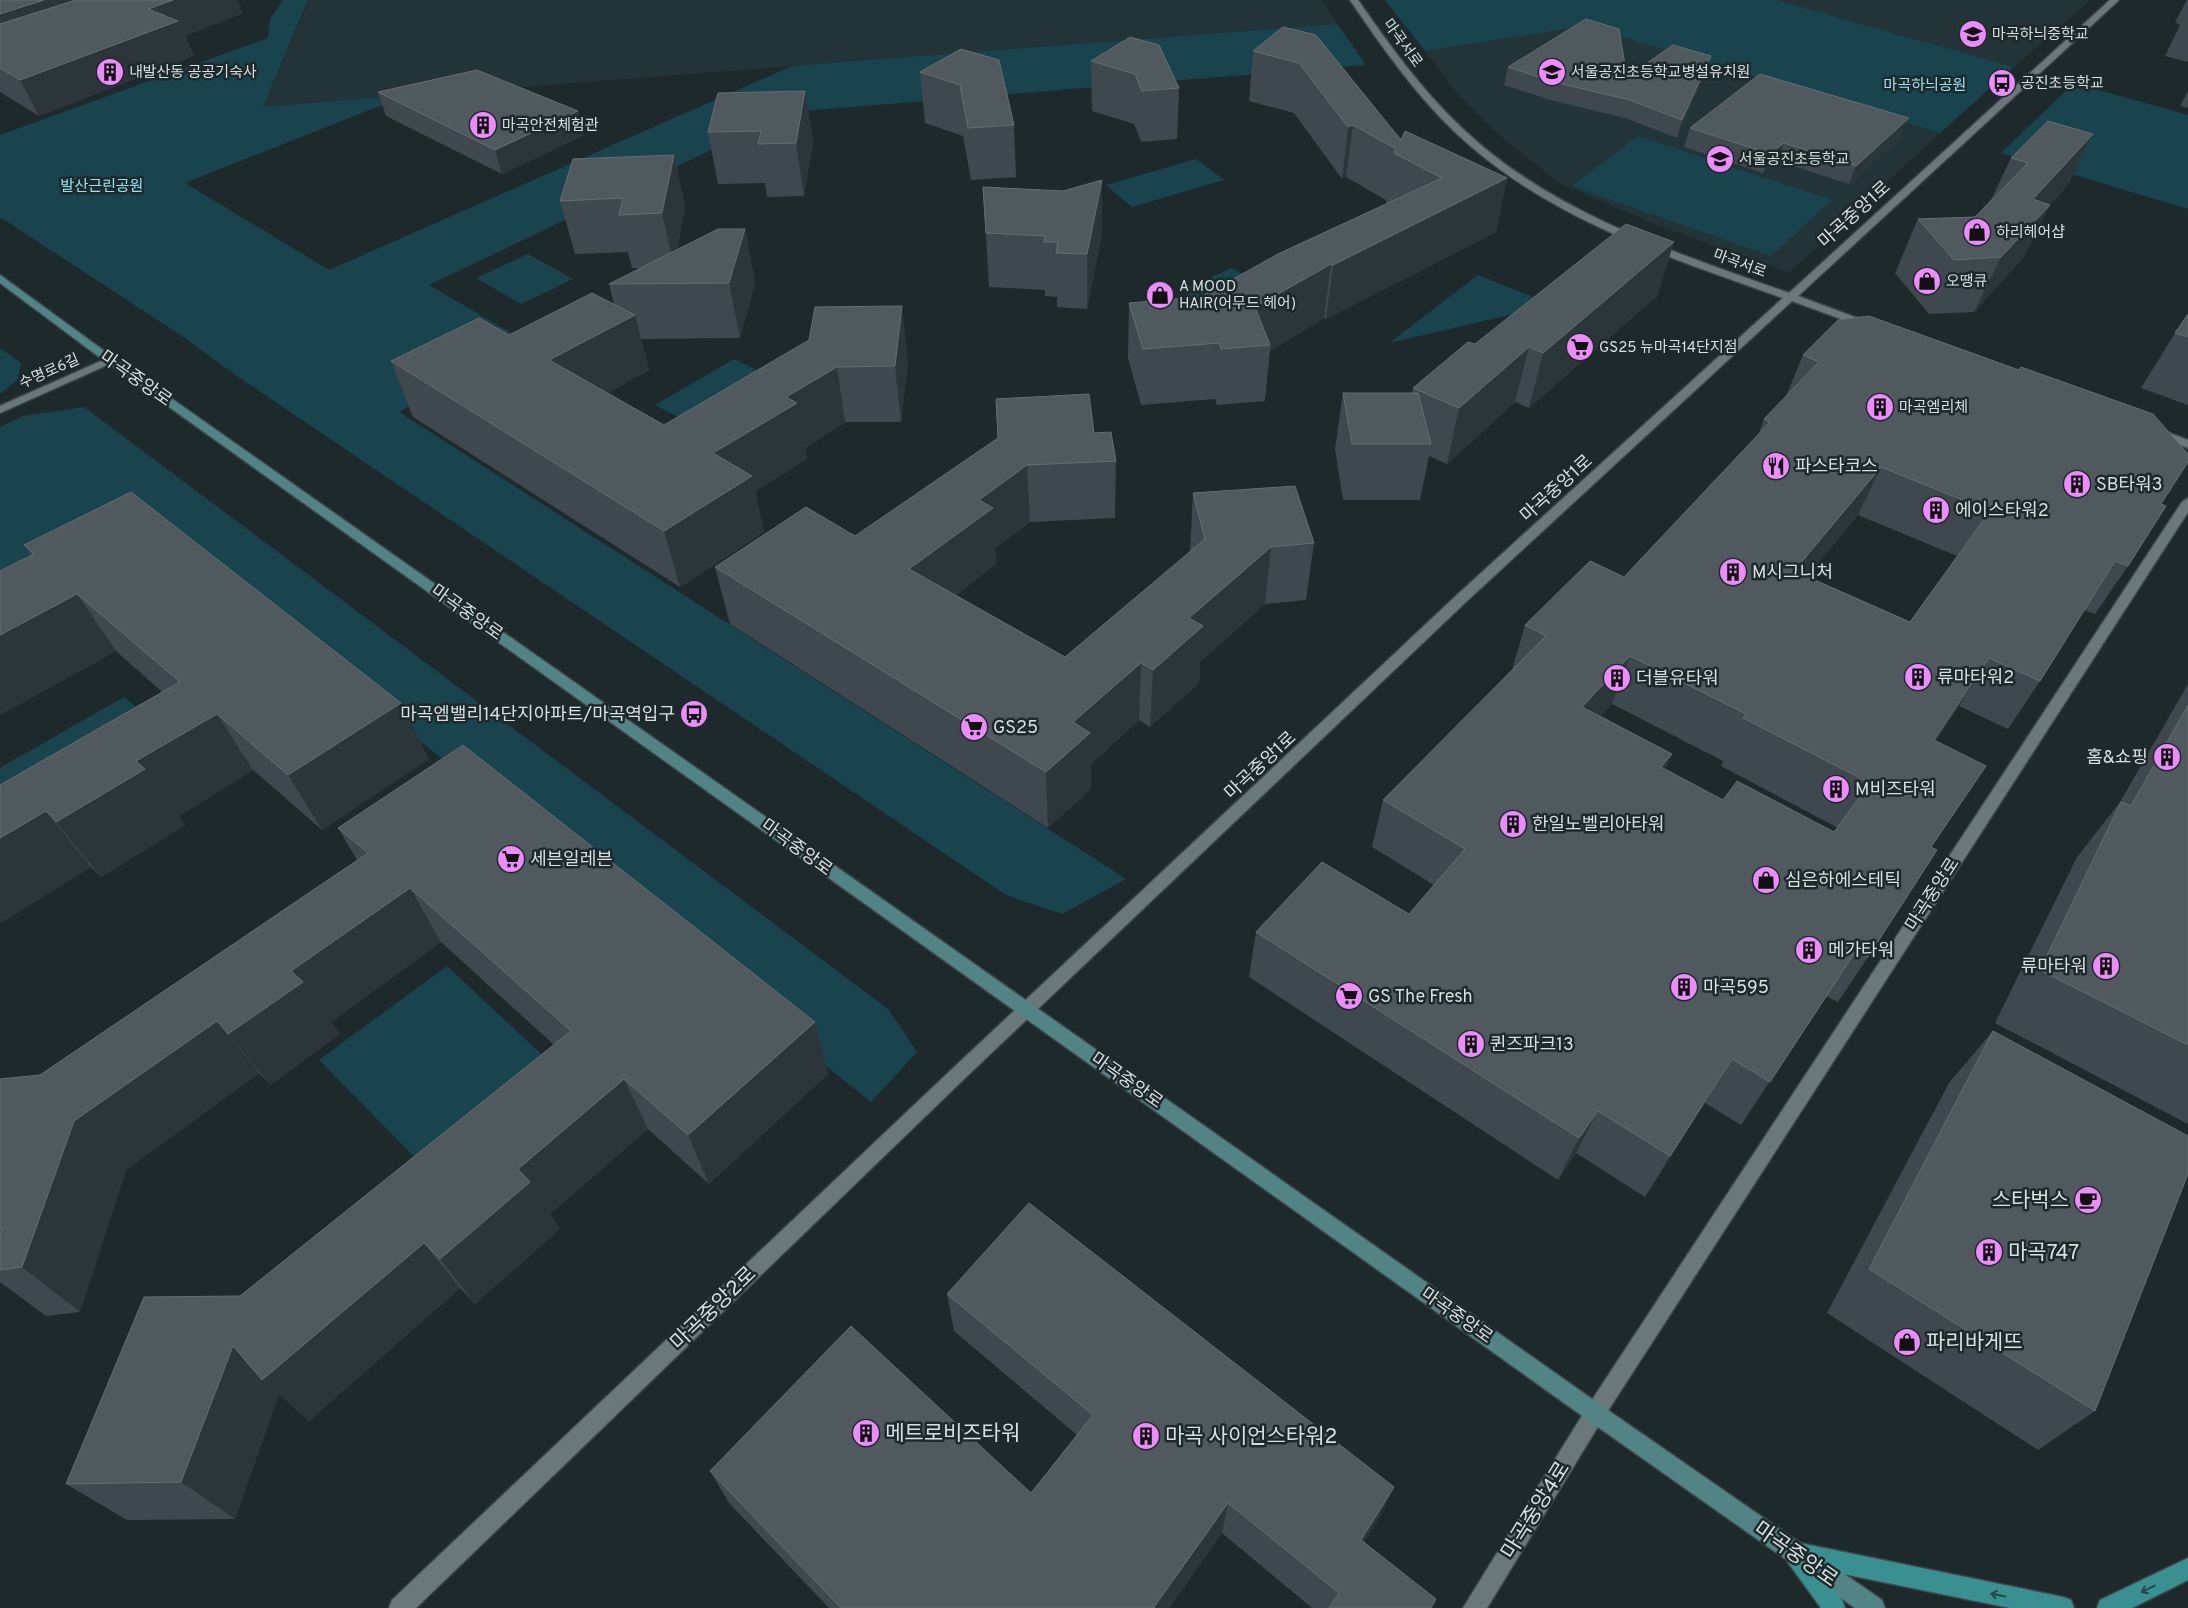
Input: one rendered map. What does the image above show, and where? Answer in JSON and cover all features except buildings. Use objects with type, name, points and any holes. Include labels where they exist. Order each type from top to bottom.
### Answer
[{"type":"main road","name":"마곡중앙로","points":[[0,278],[110,360],[1595,1413],[1874,1608]]},
{"type":"main road","points":[[1795,1553],[1834,1608]]},
{"type":"main road","points":[[1795,1553],[2063,1608]]},
{"type":"main road","points":[[2108,1608],[2188,1569]]},
{"type":"street","name":"마곡서로","points":[[1354,0],[1418,90],[1449,121],[1504,168],[1567,208],[1661,250],[1874,328]]},
{"type":"street","name":"마곡중앙1로","points":[[1027,1009],[1494,568],[2115,0]]},
{"type":"street","name":"수명로6길","points":[[0,410],[110,360]]},
{"type":"street","points":[[2142,427],[2188,444]]},
{"type":"street","name":"마곡중앙로","points":[[1595,1413],[2188,502]]},
{"type":"street","name":"마곡중앙2로","points":[[400,1608],[1027,1009]]},
{"type":"street","name":"마곡중앙4로","points":[[1474,1608],[1595,1413]]},
{"type":"shaded area","points":[[309,0],[1322,0],[1337,24],[263,107]]},
{"type":"shaded area","name":"마곡하늬중학교","points":[[1776,0],[2090,0],[2014,67]]},
{"type":"shaded area","name":"서울공진초등학교","points":[[1586,26],[1940,133],[1789,273],[1649,222],[1559,183],[1499,135],[1459,96],[1425,51]]},
{"type":"green space","name":"발산근린공원","points":[[283,0],[308,0],[263,107],[407,95],[185,183],[329,270],[792,66],[1337,24],[1366,65],[790,112],[429,285],[530,344],[399,412],[1126,879],[1062,914],[1006,895],[237,376],[182,336],[0,217],[0,135],[268,38],[270,19]]},
{"type":"green space","name":"마곡하늬공원","points":[[1385,0],[1776,0],[2014,67],[1940,133],[1586,26],[1425,51]]},
{"type":"green space","points":[[2074,83],[2188,115],[2188,209],[2001,153]]},
{"type":"green space","points":[[1638,136],[1832,200],[1771,256],[1572,186]]},
{"type":"green space","points":[[1196,159],[1224,180],[1132,207],[1106,185]]},
{"type":"green space","points":[[528,254],[573,279],[521,304],[476,278]]},
{"type":"green space","points":[[1232,268],[1260,284],[1209,308],[1182,290]]},
{"type":"green space","points":[[1478,275],[1553,305],[1389,343]]},
{"type":"green space","points":[[0,348],[21,363],[18,379],[0,394]]},
{"type":"green space","points":[[734,359],[777,380],[699,428],[655,405]]},
{"type":"green space","points":[[84,407],[888,1009],[917,1052],[871,1102],[165,537],[0,624],[0,427],[23,416]]},
{"type":"green space","points":[[124,697],[185,749],[0,861],[0,768]]},
{"type":"green space","points":[[447,966],[568,1079],[440,1183],[319,1060]]},
{"type":"place","name":"마곡하늬중학교","points":[[1973,34]]},
{"type":"place","name":"내발산동 공공기숙사","points":[[110,72]]},
{"type":"place","name":"서울공진초등학교병설유치원","points":[[1552,72]]},
{"type":"place","name":"공진초등학교","points":[[2002,83]]},
{"type":"place","name":"마곡안전체험관","points":[[483,125]]},
{"type":"place","name":"서울공진초등학교","points":[[1720,159]]},
{"type":"place","name":"하리헤어샵","points":[[1977,232]]},
{"type":"place","name":"오땡큐","points":[[1927,281]]},
{"type":"place","name":"A MOOD HAIR(어무드 헤어)","points":[[1160,295]]},
{"type":"place","name":"GS25 뉴마곡14단지점","points":[[1580,347]]},
{"type":"place","name":"마곡엠리체","points":[[1880,407]]},
{"type":"place","name":"파스타코스","points":[[1776,466]]},
{"type":"place","name":"SB타워3","points":[[2077,484]]},
{"type":"place","name":"에이스타워2","points":[[1936,510]]},
{"type":"place","name":"M시그니처","points":[[1733,572]]},
{"type":"place","name":"류마타워2","points":[[1918,677]]},
{"type":"place","name":"더블유타워","points":[[1617,678]]},
{"type":"place","name":"마곡엠밸리14단지아파트/마곡역입구","points":[[694,714]]},
{"type":"place","name":"GS25","points":[[974,727]]},
{"type":"place","name":"홈&쇼핑","points":[[2167,757]]},
{"type":"place","name":"M비즈타워","points":[[1836,789]]},
{"type":"place","name":"한일노벨리아타워","points":[[1513,824]]},
{"type":"place","name":"세븐일레븐","points":[[511,859]]},
{"type":"place","name":"심은하에스테틱","points":[[1766,880]]},
{"type":"place","name":"메가타워","points":[[1809,950]]},
{"type":"place","name":"류마타워","points":[[2106,966]]},
{"type":"place","name":"마곡595","points":[[1684,987]]},
{"type":"place","name":"GS The Fresh","points":[[1349,996]]},
{"type":"place","name":"퀸즈파크13","points":[[1471,1044]]},
{"type":"place","name":"스타벅스","points":[[2088,1200]]},
{"type":"place","name":"마곡747","points":[[1989,1252]]},
{"type":"place","name":"파리바게뜨","points":[[1907,1342]]},
{"type":"place","name":"메트로비즈타워","points":[[866,1433]]},
{"type":"place","name":"마곡 사이언스타워2","points":[[1146,1436]]}]
